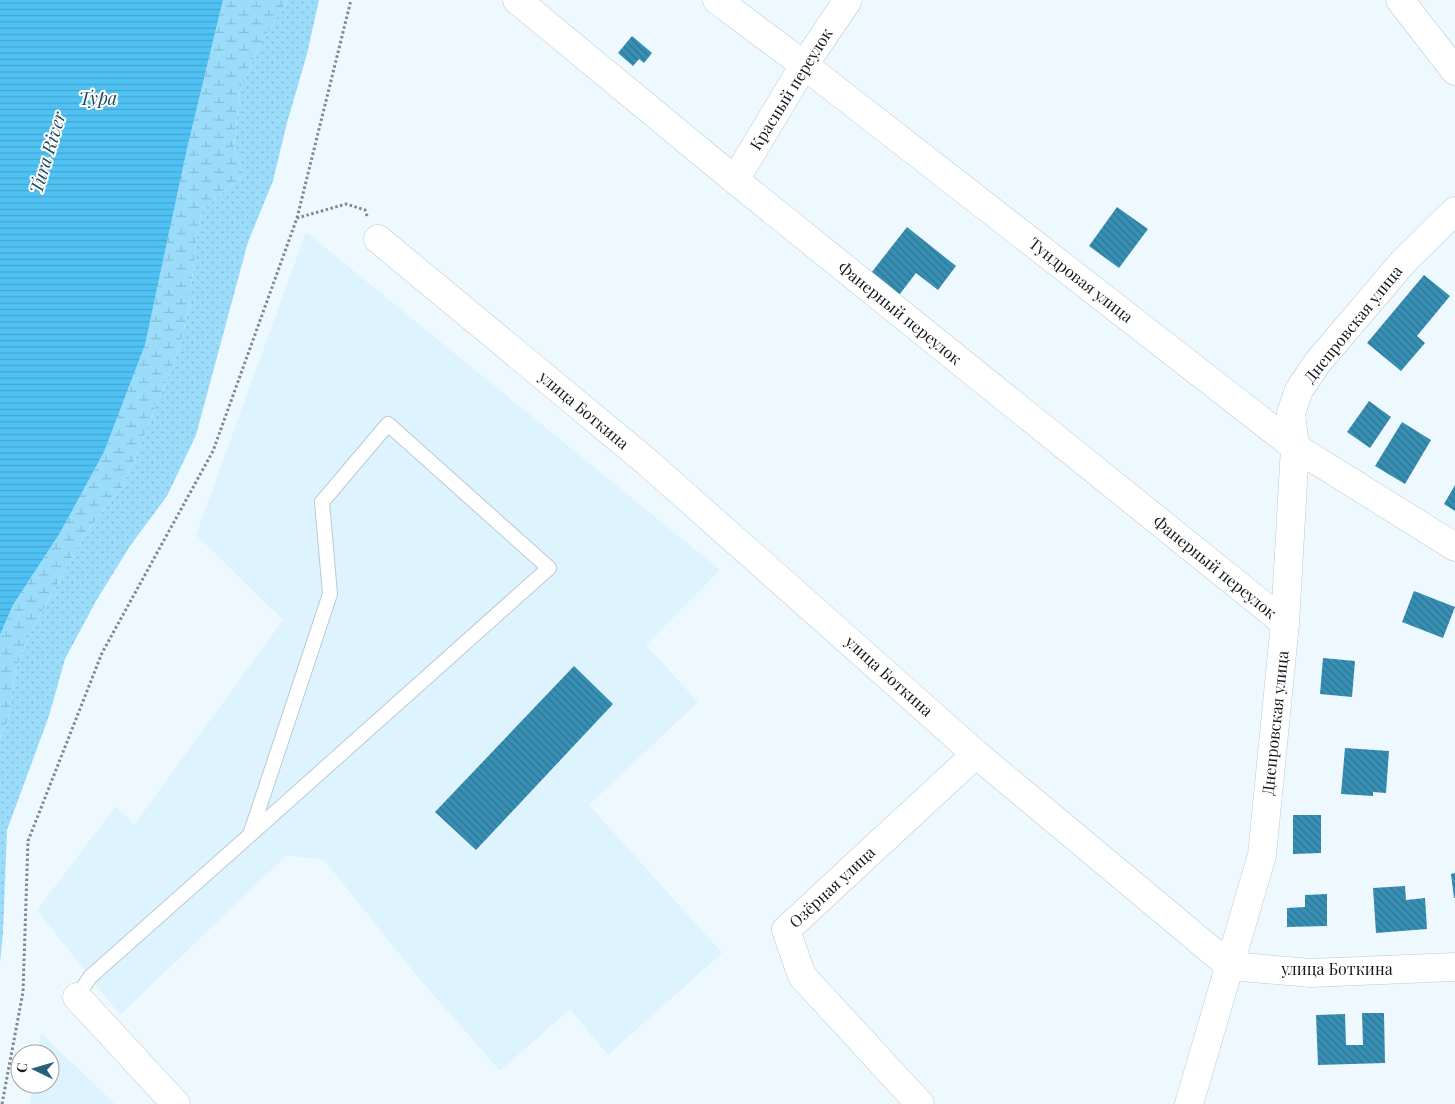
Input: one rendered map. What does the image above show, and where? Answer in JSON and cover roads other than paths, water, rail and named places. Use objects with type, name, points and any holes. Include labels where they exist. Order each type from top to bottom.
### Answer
[{"type":"street","name":"Фанерный переулок","points":[[517,0],[735,180],[1285,623]]},
{"type":"street","name":"Тундровая улица","points":[[718,0],[1295,447],[1455,547]]},
{"type":"street","name":"Красный переулок","points":[[735,180],[804,65],[848,0]]},
{"type":"street","points":[[1400,0],[1455,71]]},
{"type":"street","name":"Днепровская улица","points":[[1189,1104],[1262,855],[1285,623],[1295,447],[1291,413],[1299,390],[1318,362],[1403,262],[1455,211]]},
{"type":"street","name":"улица Боткина","points":[[378,239],[647,462],[976,754],[1230,966],[1311,973],[1455,967]]},
{"type":"street","name":"Озёрная улица","points":[[920,1104],[802,976],[786,930],[976,754]]},
{"type":"street","points":[[77,997],[176,1104]]},
{"type":"lane","points":[[77,997],[90,978],[549,568],[388,424],[322,502],[330,594],[250,835]]},
{"type":"water","name":"Тура","points":[[0,0],[223,0],[187,149],[145,345],[104,452],[60,533],[13,605],[0,635]]},
{"type":"water label","name":"Tura River","points":[[48,153]]}]
